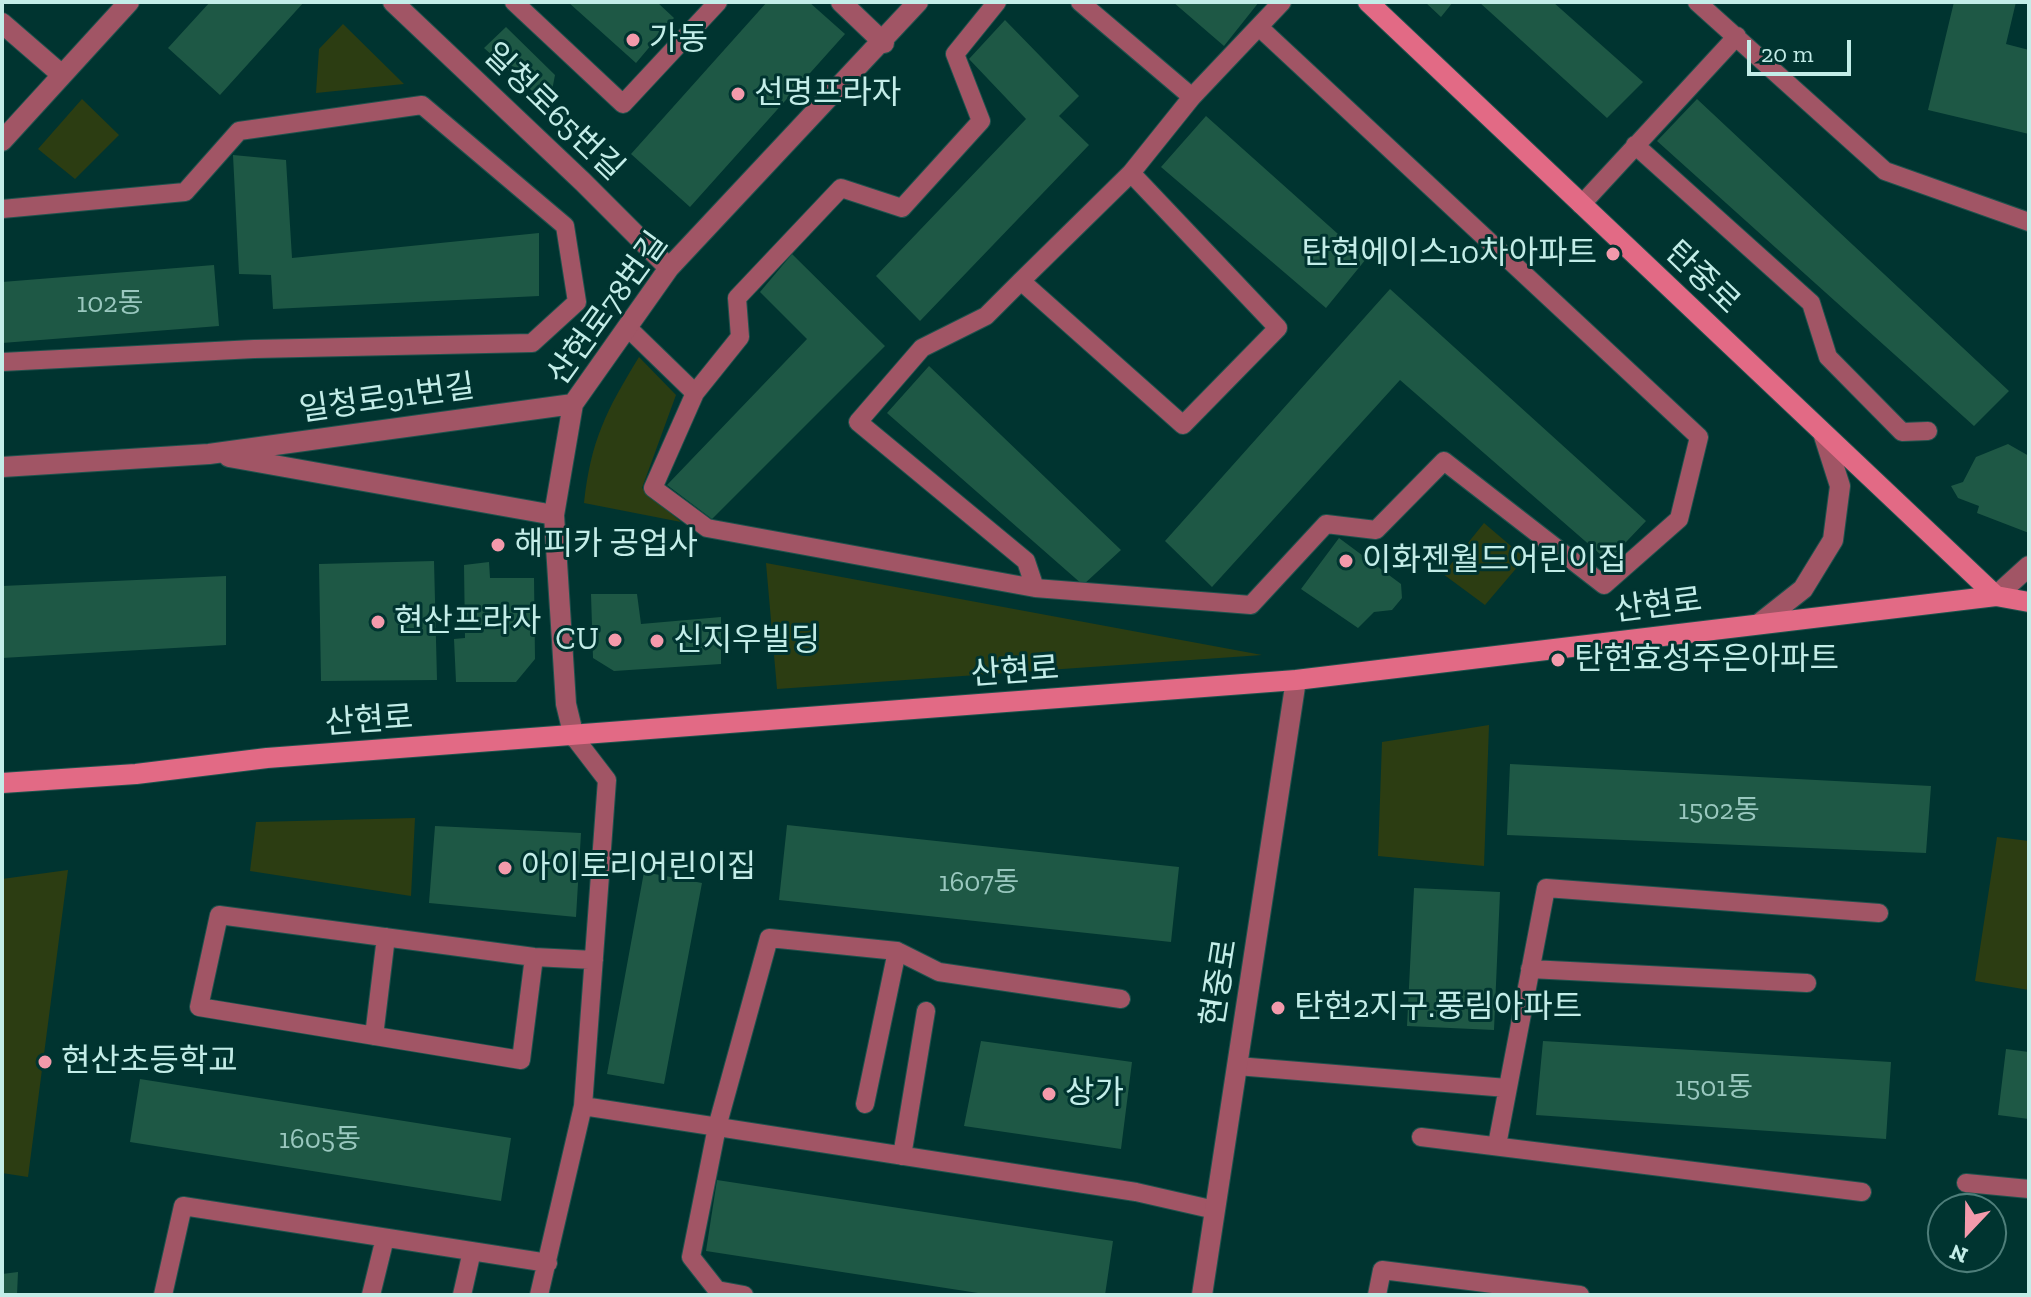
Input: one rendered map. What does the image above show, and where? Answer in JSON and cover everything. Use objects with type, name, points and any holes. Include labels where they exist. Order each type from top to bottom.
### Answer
[{"type":"main road","name":"탄중로","points":[[1368,2],[1996,596]]},
{"type":"main road","name":"산현로","points":[[2,783],[136,774],[267,758],[1296,680],[1996,596],[2029,602]]},
{"type":"street","points":[[2,141],[129,2]]},
{"type":"street","name":"일청로65번길","points":[[393,2],[669,268]]},
{"type":"street","points":[[841,2],[884,43]]},
{"type":"street","name":"산현로78번길","points":[[574,737],[566,704],[554,515],[573,404],[669,268],[884,43],[918,2]]},
{"type":"street","points":[[2,23],[62,75]]},
{"type":"street","name":"일청로91번길","points":[[2,467],[209,454],[573,404]]},
{"type":"street","points":[[1760,623],[1803,589],[1833,540],[1840,486],[1824,436]]},
{"type":"street","name":"일청로91번길","points":[[209,454],[554,515]]},
{"type":"street","points":[[1996,596],[2029,566]]},
{"type":"street","name":"현중로","points":[[1202,1295],[1296,680]]},
{"type":"lane","points":[[514,2],[623,104],[718,2]]},
{"type":"lane","points":[[997,2],[955,54],[981,121],[902,208],[841,188],[737,298],[740,337],[695,393],[653,488],[707,528],[1035,588],[1251,605],[1326,524],[1376,530],[1444,461],[1604,585],[1679,519],[1699,437],[1259,27]]},
{"type":"lane","points":[[1080,2],[1192,97]]},
{"type":"lane","points":[[1035,588],[1026,561],[858,422],[922,348],[986,316],[1131,173],[1192,97],[1282,2]]},
{"type":"lane","points":[[1697,2],[1885,171],[2027,223]]},
{"type":"lane","points":[[1581,205],[1737,36]]},
{"type":"lane","points":[[2,209],[185,192],[239,131],[422,105],[565,226],[577,302],[532,343],[254,349],[2,362]]},
{"type":"lane","points":[[1635,145],[1811,303],[1828,357],[1902,432],[1928,431]]},
{"type":"lane","points":[[1021,281],[1183,425],[1278,328],[1131,173]]},
{"type":"lane","points":[[627,327],[695,393]]},
{"type":"lane","points":[[539,1295],[583,1106],[607,780],[574,737]]},
{"type":"lane","points":[[1497,1145],[1546,888],[1879,913]]},
{"type":"lane","points":[[534,957],[521,1060],[199,1007],[219,915],[534,957],[594,960]]},
{"type":"lane","points":[[374,1036],[386,937]]},
{"type":"lane","points":[[744,1295],[716,1292],[691,1257],[717,1127],[769,938],[897,951],[939,972],[1121,999]]},
{"type":"lane","points":[[865,1104],[897,951]]},
{"type":"lane","points":[[1530,969],[1807,983]]},
{"type":"lane","points":[[902,1156],[926,1011]]},
{"type":"lane","points":[[1237,1066],[1507,1088]]},
{"type":"lane","points":[[583,1106],[1136,1192],[1215,1210]]},
{"type":"lane","points":[[1421,1137],[1862,1192]]},
{"type":"lane","points":[[1966,1183],[2029,1189]]},
{"type":"lane","points":[[163,1295],[183,1206],[548,1263]]},
{"type":"lane","points":[[371,1295],[385,1238]]},
{"type":"lane","points":[[462,1295],[472,1251]]},
{"type":"lane","points":[[1377,1295],[1382,1270],[1580,1295]]},
{"type":"green space","points":[[343,24],[404,84],[316,93],[319,49]]},
{"type":"green space","points":[[82,99],[119,135],[75,179],[38,149]]},
{"type":"green space","points":[[639,357],[676,395],[642,488],[681,522],[584,503],[591,461],[602,427]]},
{"type":"green space","points":[[1484,523],[1525,558],[1485,605],[1443,574]]},
{"type":"green space","points":[[766,563],[1262,655],[777,689]]},
{"type":"green space","points":[[1489,725],[1484,866],[1378,856],[1382,742]]},
{"type":"green space","points":[[415,818],[411,896],[250,871],[256,822]]},
{"type":"green space","points":[[1997,837],[2029,841],[2029,990],[1975,981]]},
{"type":"green space","points":[[68,870],[28,1177],[2,1173],[2,879]]},
{"type":"building","points":[[210,2],[304,2],[220,95],[168,48]]},
{"type":"building","name":"가동","points":[[568,2],[657,2],[674,18],[636,63]]},
{"type":"building","name":"선명프라자","points":[[767,2],[809,2],[845,34],[690,207],[631,154]]},
{"type":"building","points":[[1173,2],[1259,2],[1224,46]]},
{"type":"building","points":[[1425,2],[1453,2],[1441,17]]},
{"type":"building","points":[[1479,2],[1553,2],[1643,82],[1607,118]]},
{"type":"building","points":[[1954,2],[2016,2],[2006,44],[2029,50],[2029,134],[1928,110]]},
{"type":"building","points":[[1005,20],[1079,96],[1059,116],[1089,145],[920,321],[876,276],[1026,119],[969,59]]},
{"type":"building","points":[[506,27],[555,75],[549,106],[484,48]]},
{"type":"building","points":[[1697,99],[2009,391],[1974,426],[1657,141]]},
{"type":"building","points":[[1206,116],[1366,259],[1326,308],[1161,167]]},
{"type":"building","points":[[233,155],[286,160],[292,258],[539,233],[539,296],[273,309],[271,275],[239,274]]},
{"type":"building","points":[[792,254],[885,346],[712,519],[667,485],[807,339],[760,292]]},
{"type":"building","points":[[214,265],[219,326],[2,343],[2,282]]},
{"type":"building","points":[[1390,289],[1646,521],[1608,561],[1400,380],[1212,587],[1165,541]]},
{"type":"building","points":[[929,366],[1121,550],[1083,585],[887,413]]},
{"type":"building","points":[[2008,444],[2029,456],[2029,533],[1977,513],[1979,506],[1958,498],[1951,486],[1963,482],[1976,457]]},
{"type":"building","name":"이화젠월드어린이집","points":[[1339,538],[1401,584],[1402,598],[1392,610],[1374,612],[1358,628],[1301,589]]},
{"type":"building","name":"현산프라자","points":[[434,561],[437,680],[321,681],[319,564]]},
{"type":"building","points":[[489,562],[490,578],[534,578],[535,659],[516,682],[456,682],[454,639],[465,638],[464,565]]},
{"type":"building","points":[[226,576],[226,645],[2,658],[2,586]]},
{"type":"building","name":"신지우빌딩","points":[[591,594],[637,594],[641,624],[721,617],[721,664],[614,671],[593,658]]},
{"type":"building","points":[[1510,764],[1931,786],[1926,853],[1507,835]]},
{"type":"building","points":[[787,825],[1179,867],[1171,942],[779,900]]},
{"type":"building","name":"아이토리어린이집","points":[[435,826],[581,833],[576,917],[429,903]]},
{"type":"building","points":[[644,872],[702,883],[664,1084],[607,1074]]},
{"type":"building","points":[[1414,888],[1500,892],[1494,1030],[1407,1026]]},
{"type":"building","name":"상가","points":[[981,1041],[1132,1062],[1121,1149],[964,1126]]},
{"type":"building","points":[[1543,1041],[1891,1062],[1886,1139],[1536,1115]]},
{"type":"building","points":[[2006,1049],[2029,1052],[2029,1119],[1998,1115]]},
{"type":"building","points":[[140,1079],[511,1138],[501,1201],[130,1142]]},
{"type":"building","points":[[717,1180],[1113,1241],[1105,1295],[991,1295],[706,1251]]},
{"type":"building","points":[[18,1272],[17,1295],[2,1295],[2,1274]]},
{"type":"place","name":"가동","points":[[633,40]]},
{"type":"place","name":"선명프라자","points":[[738,94]]},
{"type":"place","name":"탄현에이스10차아파트","points":[[1613,254]]},
{"type":"place","name":"해피카 공업사","points":[[498,545]]},
{"type":"place","name":"이화젠월드어린이집","points":[[1346,561]]},
{"type":"place","name":"현산프라자","points":[[378,622]]},
{"type":"place","name":"CU","points":[[615,640]]},
{"type":"place","name":"신지우빌딩","points":[[657,641]]},
{"type":"place","name":"탄현효성주은아파트","points":[[1558,660]]},
{"type":"place","name":"아이토리어린이집","points":[[505,868]]},
{"type":"place","name":"탄현2지구.풍림아파트","points":[[1278,1008]]},
{"type":"place","name":"현산초등학교","points":[[45,1062]]},
{"type":"place","name":"상가","points":[[1049,1094]]}]
